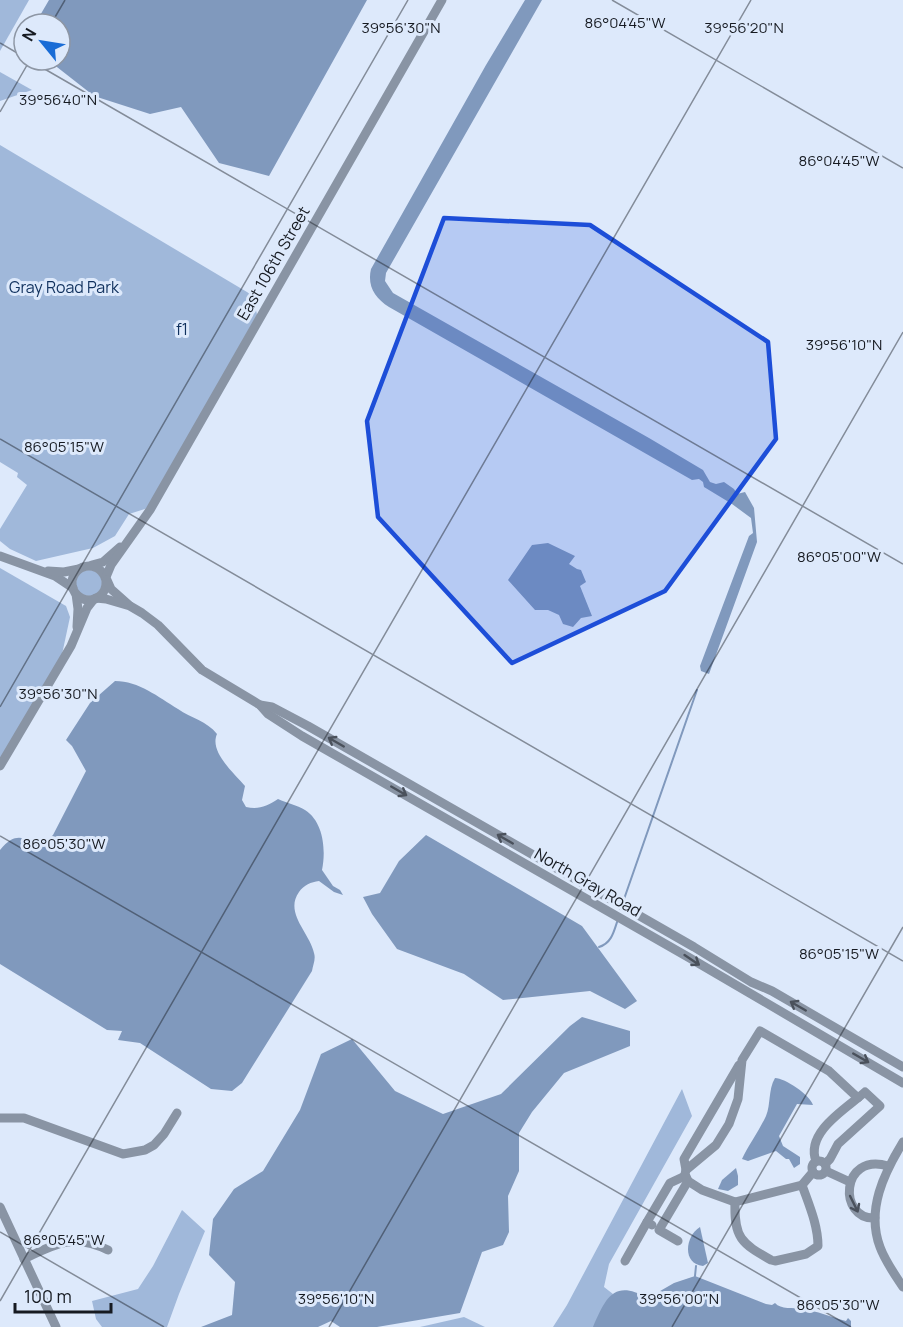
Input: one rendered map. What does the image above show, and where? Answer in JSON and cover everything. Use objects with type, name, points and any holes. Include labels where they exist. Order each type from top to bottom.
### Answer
[{"type":"street","name":"East 106th Street","points":[[106,578],[111,565],[150,510],[442,0]]},
{"type":"street","name":"East 106th Street","points":[[91,565],[104,561],[128,539]]},
{"type":"street","points":[[0,556],[66,582],[82,598],[95,599]]},
{"type":"street","points":[[0,766],[70,646],[88,606],[103,593],[106,578],[101,570],[91,565],[64,572],[40,571]]},
{"type":"street","points":[[76,633],[78,609],[73,578],[79,569]]},
{"type":"street","name":"North Gray Road","points":[[106,578],[111,589],[130,606],[153,621],[198,667],[260,705],[268,714],[903,1083]]},
{"type":"street","name":"North Gray Road","points":[[95,599],[106,599],[130,606]]},
{"type":"street","name":"North Gray Road","points":[[260,705],[272,707],[308,726],[903,1067]]},
{"type":"street","points":[[850,1182],[822,1165],[813,1151],[820,1134],[865,1092],[880,1106],[838,1144],[822,1165],[819,1175],[813,1172],[802,1185],[735,1202],[702,1190],[687,1175],[684,1159],[760,1031],[829,1071],[858,1098]]},
{"type":"street","points":[[659,1230],[687,1175],[716,1145],[729,1124],[738,1099],[742,1060]]},
{"type":"street","points":[[0,1118],[24,1118],[123,1154],[140,1151],[154,1145],[177,1113]]},
{"type":"street","points":[[903,1142],[888,1166],[878,1196],[875,1218],[880,1247],[903,1287]]},
{"type":"street","points":[[875,1218],[861,1215],[853,1206],[850,1197],[850,1182],[854,1174],[868,1164],[875,1162],[888,1166]]},
{"type":"street","points":[[625,1261],[670,1183],[687,1175]]},
{"type":"street","points":[[735,1202],[738,1231],[744,1244],[775,1261],[806,1254],[818,1246],[818,1240],[816,1223],[802,1185]]},
{"type":"street","points":[[0,1207],[56,1327]]},
{"type":"street","points":[[647,1222],[678,1241]]},
{"type":"street","points":[[24,1259],[53,1245],[72,1240],[94,1243],[108,1250]]},
{"type":"highlighted area","points":[[444,218],[590,225],[768,342],[776,439],[665,591],[512,663],[378,517],[367,421]]},
{"type":"green space","points":[[0,0],[29,0],[22,12],[12,12],[12,30],[0,51]]},
{"type":"green space","points":[[0,72],[32,90],[0,101]]},
{"type":"green space","name":"f1","points":[[0,145],[252,295],[258,318],[148,508],[129,514],[115,536],[93,548],[36,561],[10,549],[0,541],[0,529],[27,485],[17,477],[18,473],[0,462]]},
{"type":"green space","points":[[0,568],[66,606],[70,617],[61,659],[0,759]]},
{"type":"green space","points":[[89,570],[98,574],[102,583],[98,592],[89,596],[80,592],[76,583],[80,574]]},
{"type":"green space","points":[[682,1089],[692,1116],[609,1264],[604,1287],[613,1294],[596,1327],[553,1327],[567,1305]]},
{"type":"green space","points":[[182,1210],[205,1231],[167,1327],[102,1327],[96,1319],[92,1301],[138,1289],[153,1266]]},
{"type":"green space","points":[[464,1317],[485,1327],[420,1327]]},
{"type":"shaded area","points":[[49,0],[367,0],[269,176],[219,163],[181,107],[150,114],[94,96],[63,72],[72,72],[72,12],[42,12]]},
{"type":"shaded area","points":[[525,0],[542,0],[386,273],[385,281],[393,293],[703,470],[710,482],[716,484],[724,482],[737,494],[745,492],[754,508],[757,542],[709,674],[701,671],[700,666],[749,536],[753,533],[751,518],[704,487],[703,482],[699,479],[692,480],[389,307],[376,296],[371,286],[371,269]]},
{"type":"shaded area","points":[[548,543],[575,556],[569,564],[581,570],[586,582],[580,586],[592,616],[581,618],[573,627],[563,624],[559,615],[548,610],[535,610],[508,580],[532,545]]},
{"type":"shaded area","points":[[115,681],[148,690],[213,730],[217,734],[215,741],[219,755],[245,786],[242,800],[246,807],[263,807],[278,799],[302,808],[311,815],[322,837],[324,854],[322,870],[333,886],[343,895],[334,892],[319,881],[308,884],[299,892],[294,908],[299,923],[312,945],[315,960],[312,971],[242,1083],[232,1091],[211,1089],[140,1043],[118,1040],[122,1031],[107,1030],[0,964],[0,850],[15,838],[39,842],[53,835],[86,771],[66,740],[90,703]]},
{"type":"shaded area","points":[[426,835],[582,926],[637,1001],[625,1009],[590,991],[503,1000],[464,974],[397,949],[363,897],[380,893],[399,861]]},
{"type":"shaded area","points":[[582,1017],[630,1031],[630,1046],[564,1073],[532,1112],[519,1133],[519,1171],[508,1196],[509,1232],[503,1245],[482,1252],[460,1313],[377,1327],[340,1327],[331,1321],[318,1327],[201,1327],[232,1315],[235,1282],[209,1255],[213,1219],[234,1189],[263,1171],[300,1110],[321,1054],[352,1039],[395,1091],[443,1114],[501,1094]]},
{"type":"shaded area","points":[[775,1078],[797,1088],[813,1105],[797,1104],[779,1136],[783,1146],[800,1157],[800,1164],[794,1168],[789,1159],[776,1151],[748,1161],[742,1159],[766,1116],[771,1087]]},
{"type":"shaded area","points":[[736,1168],[738,1185],[728,1191],[718,1189],[722,1180]]},
{"type":"shaded area","points":[[700,1227],[708,1263],[703,1266],[692,1260],[688,1249],[691,1237]]},
{"type":"shaded area","points":[[695,1276],[766,1304],[775,1303],[780,1307],[808,1310],[846,1321],[848,1318],[851,1321],[851,1327],[593,1327],[607,1300],[619,1291],[627,1290],[648,1298],[674,1283]]},
{"type":"waterway","points":[[623,902],[697,690]]},
{"type":"waterway","points":[[599,947],[610,940],[618,919]]},
{"type":"waterway","points":[[695,1276],[696,1266]]},
{"type":"park label","name":"Gray Road Park","points":[[64,287]]}]
